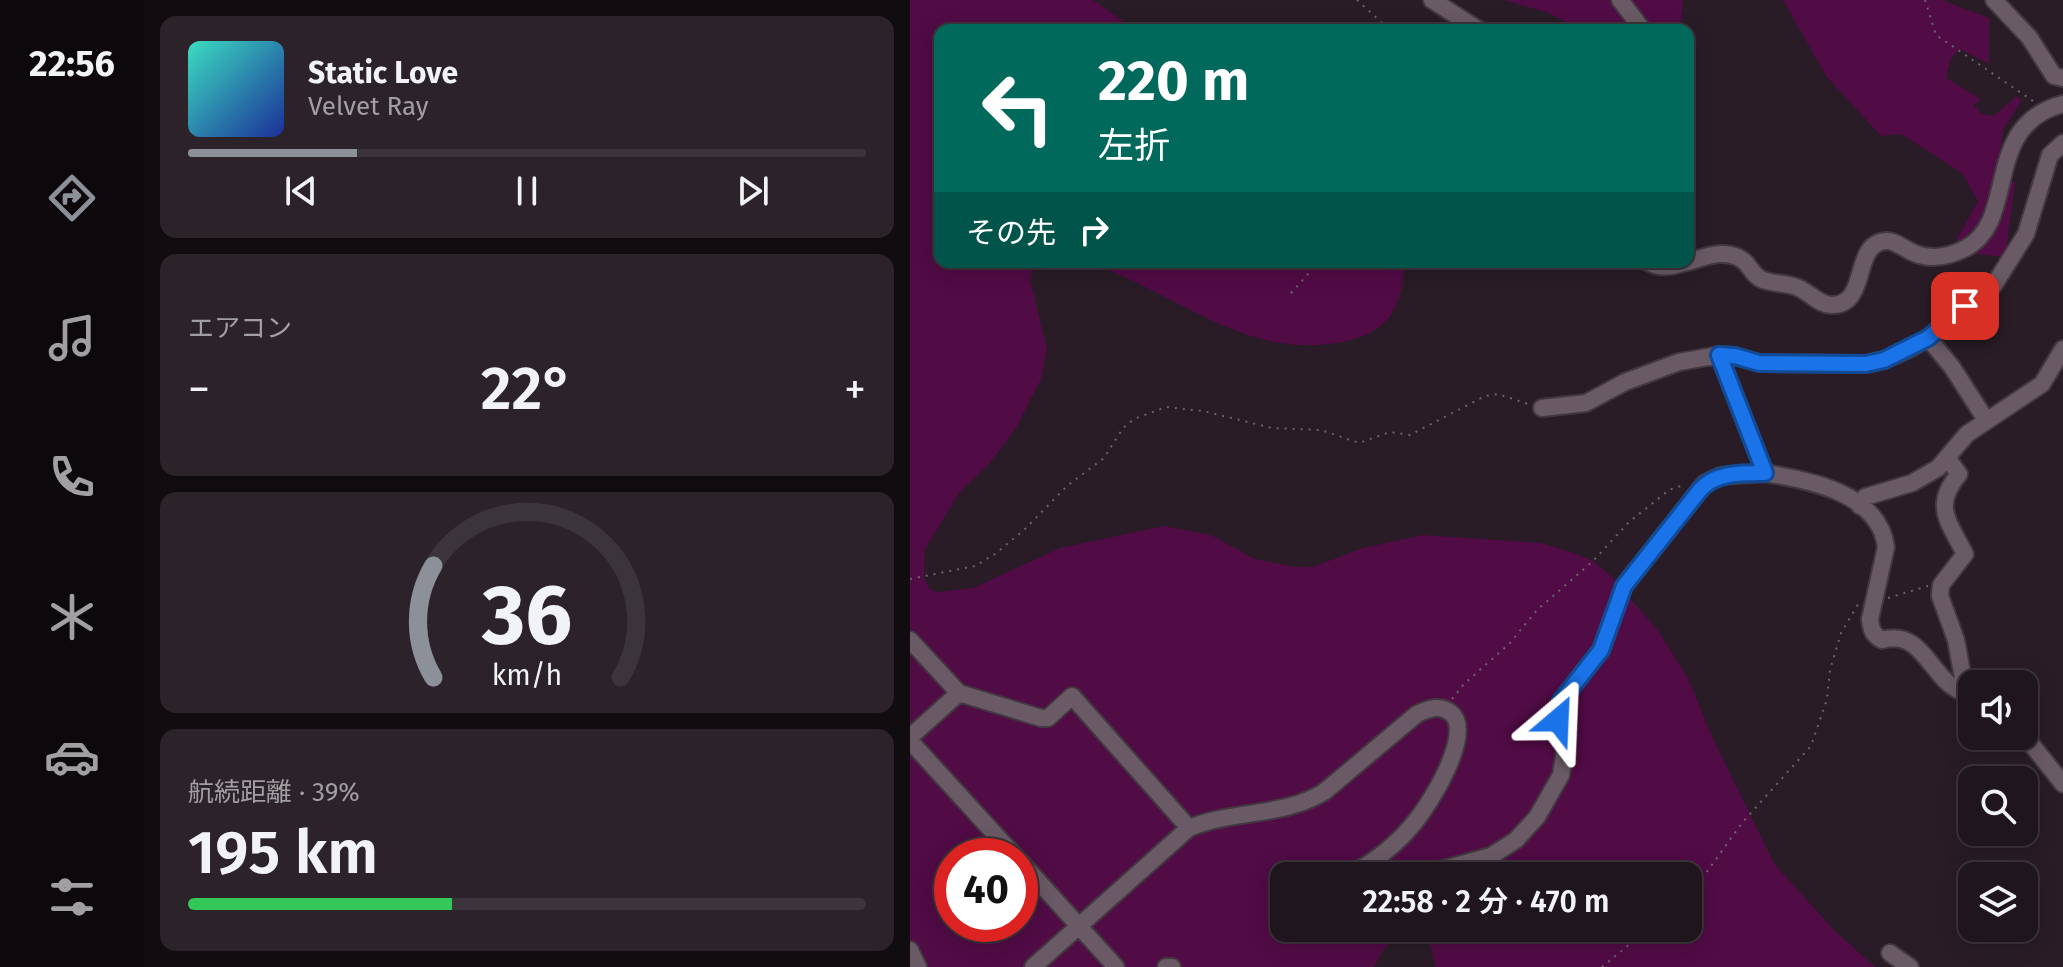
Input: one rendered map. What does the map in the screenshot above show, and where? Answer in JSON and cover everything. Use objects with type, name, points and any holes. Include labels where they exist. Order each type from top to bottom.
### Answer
[{"type":"street","points":[[1432,0],[1470,24]]},
{"type":"street","points":[[1620,0],[1638,24]]},
{"type":"street","points":[[1994,0],[2029,37],[2054,76],[2063,78]]},
{"type":"street","points":[[1694,261],[1721,254],[1732,255],[1765,281],[1798,288],[1822,303],[1841,303],[1849,299],[1856,288],[1867,253],[1883,241],[1930,258],[1947,256],[1978,239],[1988,226],[1998,199],[2005,159],[2029,123],[2044,109],[2063,104]]},
{"type":"street","points":[[1542,408],[1586,403],[1656,368],[1719,355],[1759,363],[1866,364],[1884,360],[1928,338],[1994,285],[2026,234],[2050,155],[2063,143]]},
{"type":"street","points":[[1928,338],[1952,367],[1986,420]]},
{"type":"street","points":[[1860,506],[1865,497],[1912,483],[1938,468],[1967,434],[2042,384],[2063,349]]},
{"type":"street","points":[[1719,355],[1765,473]]},
{"type":"street","points":[[1948,459],[1959,474],[1948,487],[1944,505],[1947,522],[1965,554],[1941,585],[1940,596],[1956,640],[1962,670]]},
{"type":"street","points":[[1469,862],[1491,856],[1516,840],[1537,817],[1561,775],[1565,750],[1558,720],[1561,701],[1601,650],[1624,586],[1705,483],[1720,476],[1765,473],[1825,485],[1872,516],[1885,536],[1885,558],[1869,598],[1871,629],[1882,640],[1893,637],[1912,642],[1949,685],[1958,688]]},
{"type":"street","points":[[910,640],[959,693],[1041,718],[1048,718],[1072,696],[1189,828]]},
{"type":"street","points":[[959,693],[910,739],[999,838]]},
{"type":"street","points":[[1033,967],[1189,828],[1208,821],[1289,808],[1307,802],[1324,792],[1417,714],[1431,708],[1443,709],[1453,715],[1458,727],[1454,750],[1439,786],[1417,819],[1393,845],[1371,862]]},
{"type":"street","points":[[2036,750],[2063,784]]},
{"type":"street","points":[[1038,881],[1116,967]]},
{"type":"street","points":[[910,950],[918,967]]},
{"type":"street","points":[[1890,953],[1910,967]]},
{"type":"path","points":[[1357,0],[1383,24]]},
{"type":"path","points":[[1925,0],[1936,35],[2044,109]]},
{"type":"path","points":[[1291,293],[1314,268]]},
{"type":"path","points":[[910,579],[975,566],[995,554],[1024,530],[1067,486],[1104,458],[1123,428],[1134,419],[1166,407],[1203,411],[1272,428],[1321,430],[1359,443],[1390,432],[1410,435],[1485,396],[1498,394],[1542,408]]},
{"type":"path","points":[[1443,709],[1464,684],[1509,644],[1537,610],[1593,561],[1629,522],[1669,490],[1689,484],[1700,490]]},
{"type":"path","points":[[1702,877],[1719,851],[1811,746],[1827,699],[1830,670],[1841,633],[1869,598],[1890,597],[1922,587],[1941,585]]},
{"type":"path","points":[[1602,967],[1632,942]]},
{"type":"shaded area","points":[[910,0],[1093,0],[1127,24],[934,24],[934,268],[1033,268],[1030,280],[1047,349],[1041,379],[1016,428],[989,464],[959,493],[925,549],[924,578],[930,589],[938,592],[973,588],[1060,548],[1164,526],[1211,535],[1255,559],[1295,567],[1313,567],[1363,548],[1423,535],[1541,543],[1574,553],[1593,561],[1611,576],[1659,632],[1689,680],[1712,737],[1775,865],[1835,931],[1875,967],[1436,967],[1430,942],[1702,942],[1702,862],[1270,862],[1270,942],[1390,942],[1374,967],[910,967]]},
{"type":"shaded area","points":[[1504,0],[1683,0],[1681,24],[1570,24],[1549,13]]},
{"type":"shaded area","points":[[1783,0],[1942,0],[1989,18],[1989,64],[1960,49],[1951,58],[1946,78],[1981,99],[1974,105],[1982,114],[1993,116],[2017,96],[2021,101],[2003,130],[1998,170],[2015,183],[2005,257],[1976,254],[1957,239],[1978,201],[1962,173],[1901,134],[1881,136],[1826,76]]},
{"type":"shaded area","points":[[1102,268],[1404,268],[1398,301],[1393,312],[1377,329],[1351,340],[1313,345],[1278,343],[1245,334]]},
{"type":"route","points":[[1558,720],[1561,701],[1601,650],[1624,586],[1705,483],[1720,476],[1765,473],[1719,355],[1759,363],[1866,364],[1913,347],[1965,306]]}]
